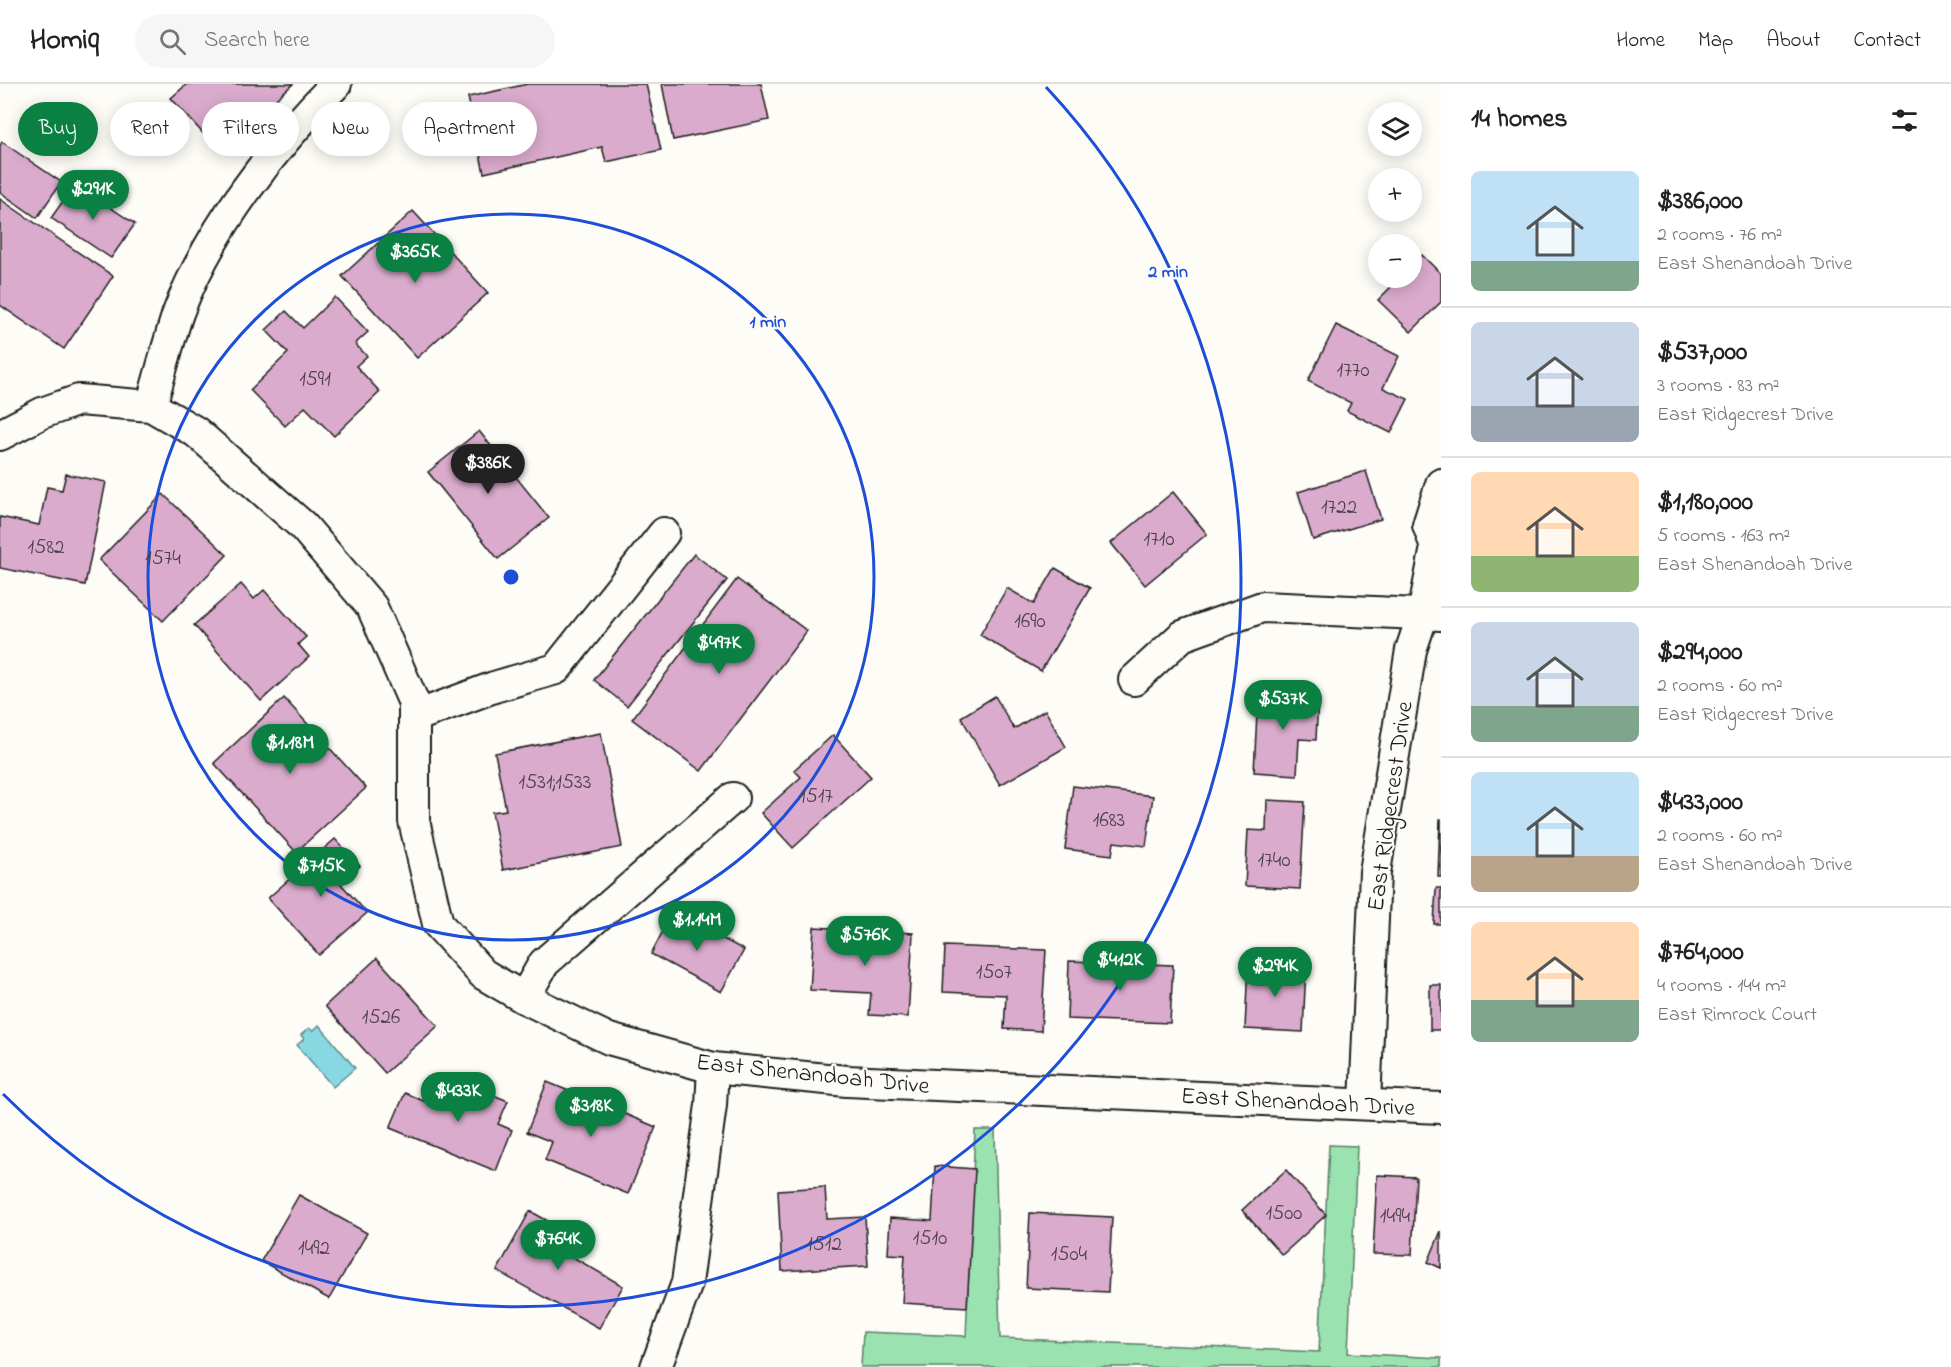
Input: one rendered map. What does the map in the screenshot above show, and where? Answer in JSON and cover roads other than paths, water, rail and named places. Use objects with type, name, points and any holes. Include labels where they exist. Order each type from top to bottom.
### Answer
[{"type":"street","points":[[151,406],[179,313],[204,256],[248,187],[304,116],[336,84]]},
{"type":"street","name":"East Shenandoah Drive","points":[[0,435],[42,413],[80,400],[151,406],[196,432],[303,526],[372,607],[414,703],[414,822],[438,924],[483,974],[524,998],[609,1039],[713,1068],[847,1081],[1441,1107]]},
{"type":"street","name":"East Ridgecrest Drive","points":[[1365,1104],[1375,872],[1411,650],[1432,614],[1438,545],[1428,525],[1441,484]]},
{"type":"street","points":[[414,717],[494,687],[556,669],[664,533]]},
{"type":"street","points":[[1134,680],[1182,636],[1262,607],[1432,614]]},
{"type":"street","points":[[524,998],[544,963],[733,798]]},
{"type":"street","points":[[656,1367],[687,1283],[711,1105],[713,1068]]},
{"type":"water","points":[[319,1025],[355,1068],[333,1087],[297,1045],[304,1039],[301,1035],[309,1028],[313,1031]]}]
